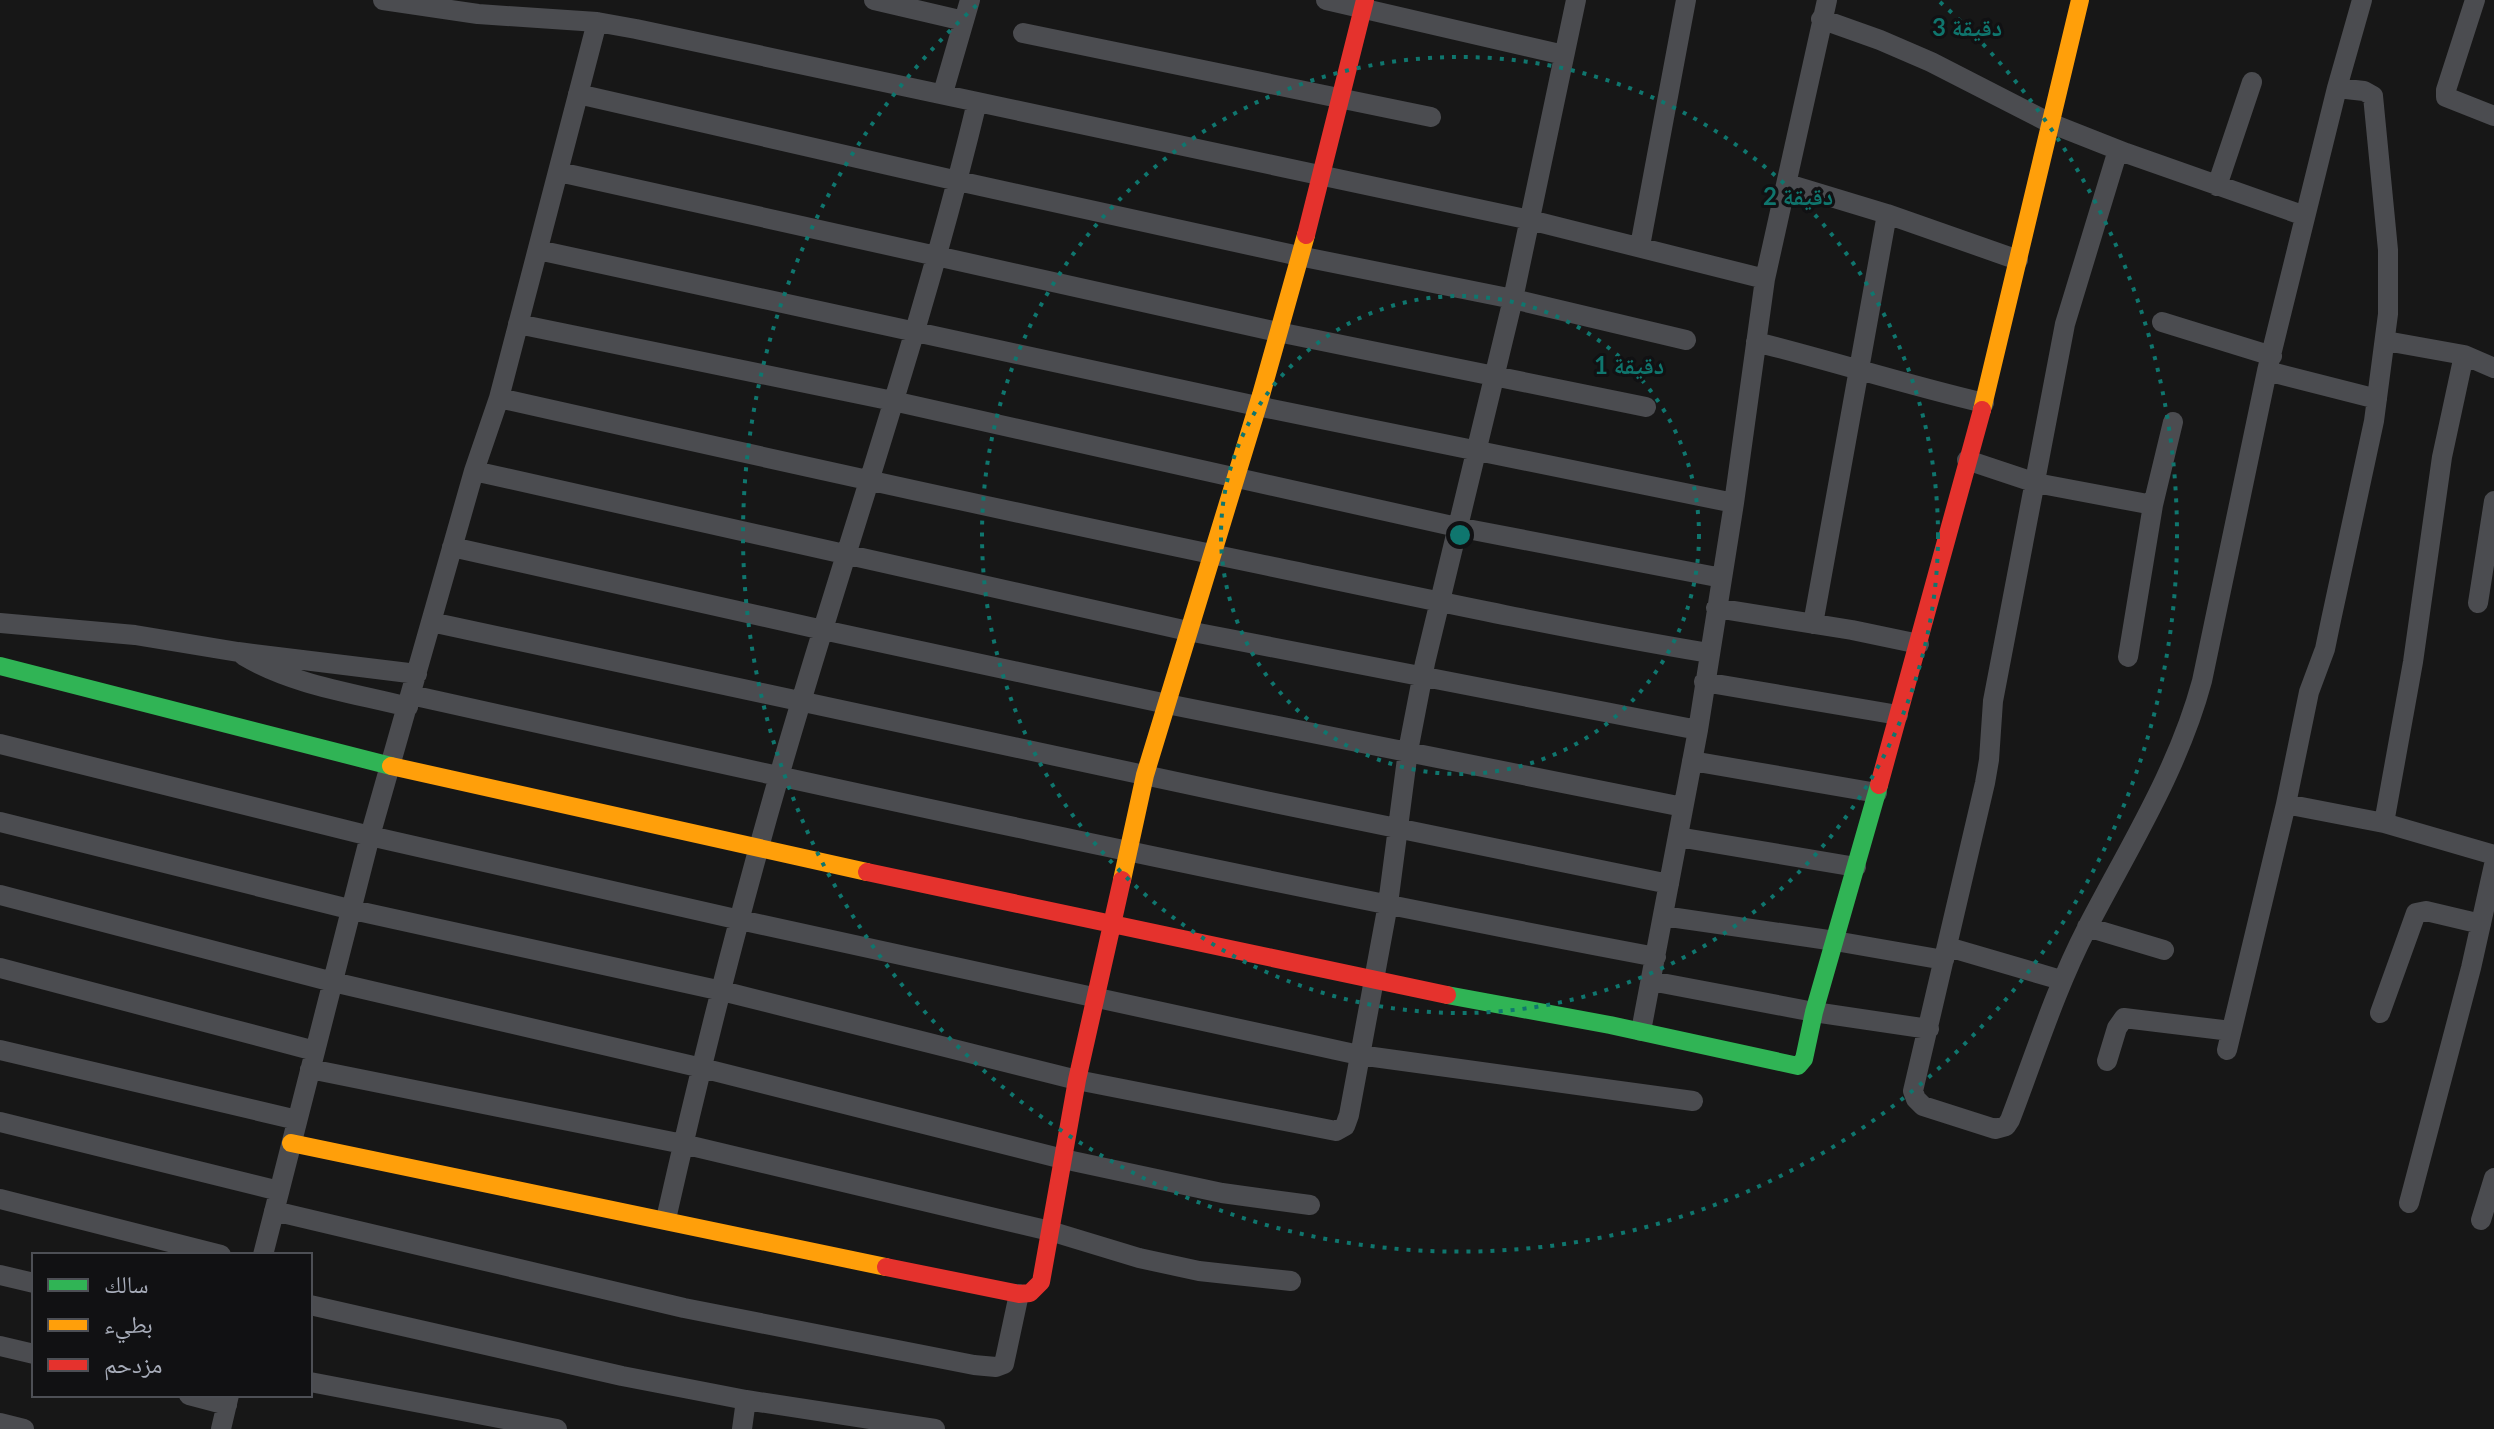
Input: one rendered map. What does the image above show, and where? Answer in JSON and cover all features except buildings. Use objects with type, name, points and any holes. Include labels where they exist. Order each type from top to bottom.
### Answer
[{"type":"street","points":[[383,0],[478,14],[597,22],[1530,220],[1765,279]]},
{"type":"street","points":[[874,0],[964,21]]},
{"type":"street","points":[[943,93],[970,0]]},
{"type":"street","points":[[1326,0],[1364,4],[1564,55]]},
{"type":"street","points":[[0,822],[353,910],[722,991],[1077,1080],[1336,1131],[1345,1126],[1349,1115],[1388,904],[1408,751],[1423,675],[1513,299],[1576,0]]},
{"type":"street","points":[[1640,246],[1686,0]]},
{"type":"street","points":[[0,666],[390,766],[760,849],[1374,981],[1641,1031],[1798,1066],[1804,1059],[1814,1012],[1984,403],[2080,0]]},
{"type":"street","points":[[2118,150],[2065,324],[1993,701],[1985,783],[1913,1091],[1923,1106],[1995,1129],[2002,1129],[2010,1120],[2061,980],[2172,768],[2191,723],[2269,364],[2337,88],[2362,0]]},
{"type":"street","points":[[2475,0],[2446,97],[2494,116]]},
{"type":"street","points":[[291,1143],[1019,1294],[1030,1293],[1041,1282],[1077,1080],[1145,775],[1257,406],[1322,175],[1364,4]]},
{"type":"street","points":[[1641,1031],[1698,730],[1765,279],[1824,10],[2050,123],[2305,216]]},
{"type":"street","points":[[263,1253],[370,836],[474,471],[499,398],[597,22]]},
{"type":"street","points":[[1023,33],[1431,117]]},
{"type":"street","points":[[2217,186],[2252,82]]},
{"type":"street","points":[[2107,1061],[2119,1023],[2124,1018],[2229,1040],[2286,804],[2309,692],[2325,649],[2377,399],[2386,341],[2388,250],[2373,96],[2364,91],[2337,88]]},
{"type":"street","points":[[578,94],[958,181],[1299,256],[1513,299],[1686,340]]},
{"type":"street","points":[[666,1219],[778,777],[936,257],[977,102]]},
{"type":"street","points":[[559,172],[1278,332],[1646,407]]},
{"type":"street","points":[[1788,184],[1887,214],[2018,260]]},
{"type":"street","points":[[1813,624],[1887,214]]},
{"type":"street","points":[[538,250],[1257,406],[1734,503]]},
{"type":"street","points":[[2162,322],[2269,364],[2377,399]]},
{"type":"street","points":[[518,324],[893,401],[1457,527],[1722,578]]},
{"type":"street","points":[[2386,341],[2464,355],[2494,368]]},
{"type":"street","points":[[1756,342],[1984,403]]},
{"type":"street","points":[[2384,823],[2415,648],[2442,457],[2464,355]]},
{"type":"street","points":[[499,398],[1211,554],[1709,653]]},
{"type":"street","points":[[2128,657],[2153,505],[2173,422]]},
{"type":"street","points":[[1967,460],[2036,483],[2153,505]]},
{"type":"street","points":[[474,471],[1188,631],[1698,730]]},
{"type":"street","points":[[2478,603],[2494,501]]},
{"type":"street","points":[[452,547],[1167,704],[1683,807]]},
{"type":"street","points":[[1716,608],[1919,644]]},
{"type":"street","points":[[431,622],[1669,884]]},
{"type":"street","points":[[0,623],[135,635],[238,652],[417,674]]},
{"type":"street","points":[[238,652],[277,672],[409,701],[1656,957]]},
{"type":"street","points":[[1704,682],[1898,715]]},
{"type":"street","points":[[0,744],[370,836],[1359,1055],[1693,1101]]},
{"type":"street","points":[[1692,761],[1877,793]]},
{"type":"street","points":[[2286,804],[2384,823],[2494,855]]},
{"type":"street","points":[[1678,837],[1856,867]]},
{"type":"street","points":[[2409,1203],[2494,865]]},
{"type":"street","points":[[0,895],[333,982],[702,1068],[1063,1159],[1222,1193],[1310,1205]]},
{"type":"street","points":[[2380,1013],[2416,913],[2426,911],[2481,924]]},
{"type":"street","points":[[1663,916],[1946,954],[2061,980]]},
{"type":"street","points":[[2087,927],[2164,950]]},
{"type":"street","points":[[0,968],[312,1060],[1050,1231],[1139,1258],[1199,1271],[1291,1281]]},
{"type":"street","points":[[1651,981],[1814,1012],[1929,1029]]},
{"type":"street","points":[[0,1050],[297,1120]]},
{"type":"street","points":[[0,1122],[276,1201],[684,1308],[974,1365],[996,1367],[1004,1364],[1019,1294]]},
{"type":"street","points":[[2481,1220],[2494,1178]]},
{"type":"street","points":[[0,1199],[213,1253]]},
{"type":"street","points":[[0,1275],[32,1283]]},
{"type":"street","points":[[312,1305],[503,1351],[746,1400],[935,1429]]},
{"type":"street","points":[[0,1346],[32,1354]]},
{"type":"street","points":[[312,1382],[557,1429]]},
{"type":"street","points":[[205,1397],[228,1400],[221,1429]]},
{"type":"street","points":[[742,1429],[746,1400]]},
{"type":"street","points":[[0,1423],[24,1429]]},
{"type":"traffic: fast","points":[[0,666],[391,766]]},
{"type":"traffic: fast","points":[[1447,995],[1610,1025],[1798,1066],[1804,1059],[1814,1012],[1879,785]]},
{"type":"traffic: slow","points":[[1982,410],[2080,0]]},
{"type":"traffic: slow","points":[[1122,880],[1145,775],[1261,395],[1306,235]]},
{"type":"traffic: slow","points":[[391,766],[867,872]]},
{"type":"traffic: slow","points":[[291,1143],[886,1267]]},
{"type":"traffic: jam","points":[[1306,235],[1365,0]]},
{"type":"traffic: jam","points":[[1879,785],[1982,410]]},
{"type":"traffic: jam","points":[[867,872],[1447,995]]},
{"type":"traffic: jam","points":[[886,1267],[1019,1294],[1030,1293],[1041,1282],[1077,1080],[1122,880]]}]
